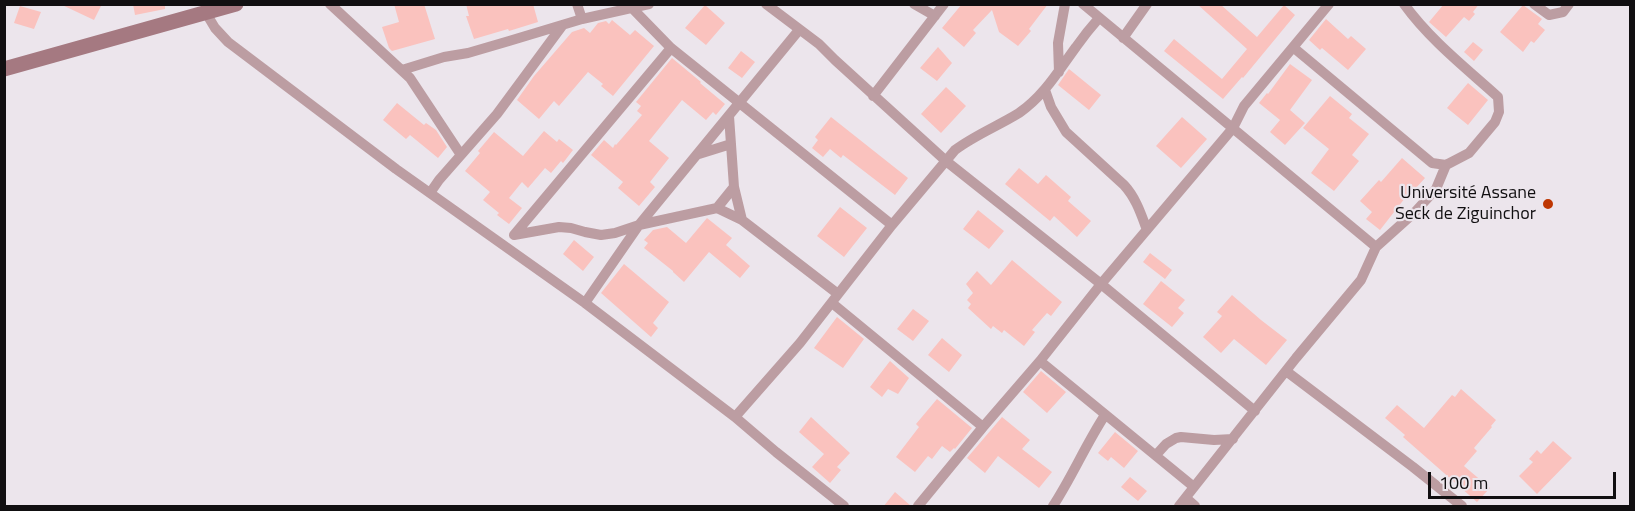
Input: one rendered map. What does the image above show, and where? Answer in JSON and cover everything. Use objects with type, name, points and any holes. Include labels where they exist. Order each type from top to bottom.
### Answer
[{"type":"street","points":[[4,69],[207,9],[236,4]]},
{"type":"street","points":[[330,4],[402,70],[419,90],[461,155]]},
{"type":"street","points":[[577,4],[582,19]]},
{"type":"street","points":[[402,70],[582,19],[649,4]]},
{"type":"street","points":[[766,4],[819,44],[946,161],[1101,284],[1255,411]]},
{"type":"street","points":[[914,4],[935,16]]},
{"type":"street","points":[[873,96],[945,4]]},
{"type":"street","points":[[1059,72],[1058,43],[1065,4]]},
{"type":"street","points":[[1083,4],[1376,247]]},
{"type":"street","points":[[1123,38],[1148,4]]},
{"type":"street","points":[[918,507],[1101,284],[1233,128],[1244,106],[1329,4]]},
{"type":"street","points":[[1294,48],[1432,163],[1446,165],[1469,153],[1495,122],[1499,112],[1498,97],[1437,41],[1404,4]]},
{"type":"street","points":[[1534,4],[1549,15],[1563,12],[1569,4]]},
{"type":"street","points":[[632,8],[671,48],[892,225]]},
{"type":"street","points":[[207,9],[215,28],[228,42],[430,193],[585,303],[735,417],[844,507]]},
{"type":"street","points":[[735,417],[800,343],[892,225],[955,150],[1020,112],[1045,90],[1099,18]]},
{"type":"street","points":[[430,193],[496,114],[562,26]]},
{"type":"street","points":[[585,303],[639,225],[799,30]]},
{"type":"street","points":[[505,247],[671,48]]},
{"type":"street","points":[[1045,90],[1051,107],[1066,132],[1131,193],[1147,230]]},
{"type":"street","points":[[729,116],[734,187],[742,220]]},
{"type":"street","points":[[699,154],[731,144]]},
{"type":"street","points":[[1195,507],[1183,502],[1361,280],[1376,247],[1415,212],[1436,189],[1446,165]]},
{"type":"street","points":[[717,208],[734,187]]},
{"type":"street","points":[[514,235],[559,227],[601,235],[717,208],[742,220],[983,427]]},
{"type":"street","points":[[1040,361],[1194,487]]},
{"type":"street","points":[[1286,371],[1462,507]]},
{"type":"street","points":[[1053,507],[1106,415]]},
{"type":"street","points":[[1156,455],[1166,444],[1176,438],[1233,439]]},
{"type":"building","points":[[60,4],[102,4],[94,20]]},
{"type":"building","points":[[133,4],[165,4],[165,9],[135,15]]},
{"type":"building","points":[[394,4],[424,4],[435,39],[392,51],[382,27],[399,22]]},
{"type":"building","points":[[466,4],[533,4],[538,22],[474,39],[466,16],[469,16]]},
{"type":"building","points":[[962,4],[1048,4],[1029,29],[1031,31],[1018,46],[999,32],[992,10],[973,30],[976,33],[964,47],[942,28]]},
{"type":"building","points":[[1197,4],[1220,4],[1257,37],[1284,5],[1295,15],[1223,99],[1164,51],[1174,39],[1222,79],[1247,49]]},
{"type":"building","points":[[1444,4],[1479,4],[1469,21],[1464,17],[1446,37],[1429,22]]},
{"type":"building","points":[[705,5],[725,23],[706,45],[685,28]]},
{"type":"building","points":[[1523,5],[1542,19],[1538,24],[1545,30],[1534,43],[1531,41],[1523,52],[1500,32]]},
{"type":"building","points":[[20,6],[41,12],[34,29],[14,23]]},
{"type":"building","points":[[1326,19],[1348,39],[1351,36],[1366,49],[1348,70],[1309,40]]},
{"type":"building","points":[[612,20],[630,35],[635,30],[654,46],[613,96],[588,72],[559,106],[554,101],[539,119],[517,100],[534,76],[572,32],[584,28],[590,33],[598,23],[606,21],[609,24]]},
{"type":"building","points":[[1473,42],[1483,50],[1474,61],[1464,52]]},
{"type":"building","points":[[938,47],[952,63],[937,81],[920,68]]},
{"type":"building","points":[[741,51],[755,62],[742,78],[728,68]]},
{"type":"building","points":[[672,58],[725,104],[716,115],[713,112],[706,120],[682,100],[649,141],[669,158],[650,182],[655,187],[639,206],[618,188],[623,182],[591,155],[604,140],[613,148],[642,115],[637,111],[641,106],[636,102]]},
{"type":"building","points":[[1290,64],[1312,80],[1290,110],[1305,123],[1285,145],[1270,132],[1280,120],[1259,103]]},
{"type":"building","points":[[1069,69],[1101,95],[1089,110],[1058,85]]},
{"type":"building","points":[[1468,83],[1488,100],[1468,125],[1447,108]]},
{"type":"building","points":[[946,87],[966,106],[941,133],[921,114]]},
{"type":"building","points":[[1330,96],[1352,114],[1349,118],[1369,134],[1352,155],[1359,161],[1334,191],[1311,173],[1329,149],[1303,128]]},
{"type":"building","points":[[397,103],[424,125],[426,123],[436,130],[447,147],[438,158],[410,135],[406,139],[383,120]]},
{"type":"building","points":[[831,117],[908,178],[895,195],[843,155],[841,158],[830,149],[823,157],[812,148],[818,140],[815,137]]},
{"type":"building","points":[[1182,117],[1207,139],[1181,168],[1156,146]]},
{"type":"building","points":[[544,131],[557,142],[559,139],[573,150],[551,173],[545,168],[528,188],[522,182],[509,198],[522,208],[509,224],[483,200],[490,192],[465,171],[494,132],[523,156]]},
{"type":"building","points":[[1402,158],[1425,178],[1405,198],[1380,230],[1366,219],[1372,212],[1360,201]]},
{"type":"building","points":[[1019,168],[1038,184],[1046,175],[1071,197],[1068,201],[1091,221],[1077,237],[1054,216],[1050,221],[1005,184]]},
{"type":"building","points":[[840,207],[867,228],[844,257],[817,236]]},
{"type":"building","points":[[978,210],[1004,231],[989,249],[963,229]]},
{"type":"building","points":[[707,218],[732,238],[726,245],[750,266],[740,278],[709,252],[684,282],[644,248],[648,243],[644,240],[653,230],[667,227],[686,243]]},
{"type":"building","points":[[574,240],[594,257],[583,271],[563,254]]},
{"type":"building","points":[[1150,253],[1172,270],[1165,279],[1143,262]]},
{"type":"building","points":[[1012,260],[1062,302],[1051,316],[1047,313],[1032,330],[1035,332],[1024,346],[1004,330],[1002,333],[993,326],[991,329],[968,308],[971,304],[967,300],[973,293],[966,284],[977,271],[991,285]]},
{"type":"building","points":[[624,264],[669,302],[653,323],[658,328],[651,337],[601,293]]},
{"type":"building","points":[[1161,281],[1185,300],[1178,308],[1184,313],[1172,327],[1143,304]]},
{"type":"building","points":[[1232,295],[1287,340],[1266,365],[1234,339],[1221,353],[1203,337],[1222,316],[1217,312]]},
{"type":"building","points":[[913,309],[929,321],[913,341],[897,329]]},
{"type":"building","points":[[837,317],[864,339],[843,368],[814,348]]},
{"type":"building","points":[[942,338],[962,355],[949,372],[928,355]]},
{"type":"building","points":[[890,361],[909,378],[898,394],[888,389],[882,397],[870,387]]},
{"type":"building","points":[[1041,371],[1066,392],[1047,413],[1023,392]]},
{"type":"building","points":[[1461,389],[1496,420],[1474,448],[1477,451],[1464,466],[1490,488],[1477,502],[1403,437],[1405,435],[1385,418],[1397,405],[1424,428],[1452,395],[1455,397]]},
{"type":"building","points":[[937,399],[972,428],[955,449],[950,452],[942,446],[932,459],[928,456],[915,472],[896,457],[919,427],[916,424]]},
{"type":"building","points":[[811,417],[850,453],[837,467],[841,470],[830,483],[812,467],[824,454],[799,432]]},
{"type":"building","points":[[1002,417],[1030,440],[1022,449],[1052,472],[1039,488],[998,456],[985,473],[967,458]]},
{"type":"building","points":[[1115,432],[1138,451],[1124,468],[1111,457],[1108,461],[1098,453]]},
{"type":"building","points":[[1553,441],[1572,458],[1537,494],[1519,476],[1533,462],[1529,459],[1537,450],[1541,454]]},
{"type":"building","points":[[1130,477],[1147,491],[1138,501],[1121,487]]},
{"type":"building","points":[[895,492],[911,506],[911,507],[883,507]]},
{"type":"place","name":"Université Assane Seck de Ziguinchor","points":[[1548,204]]}]
